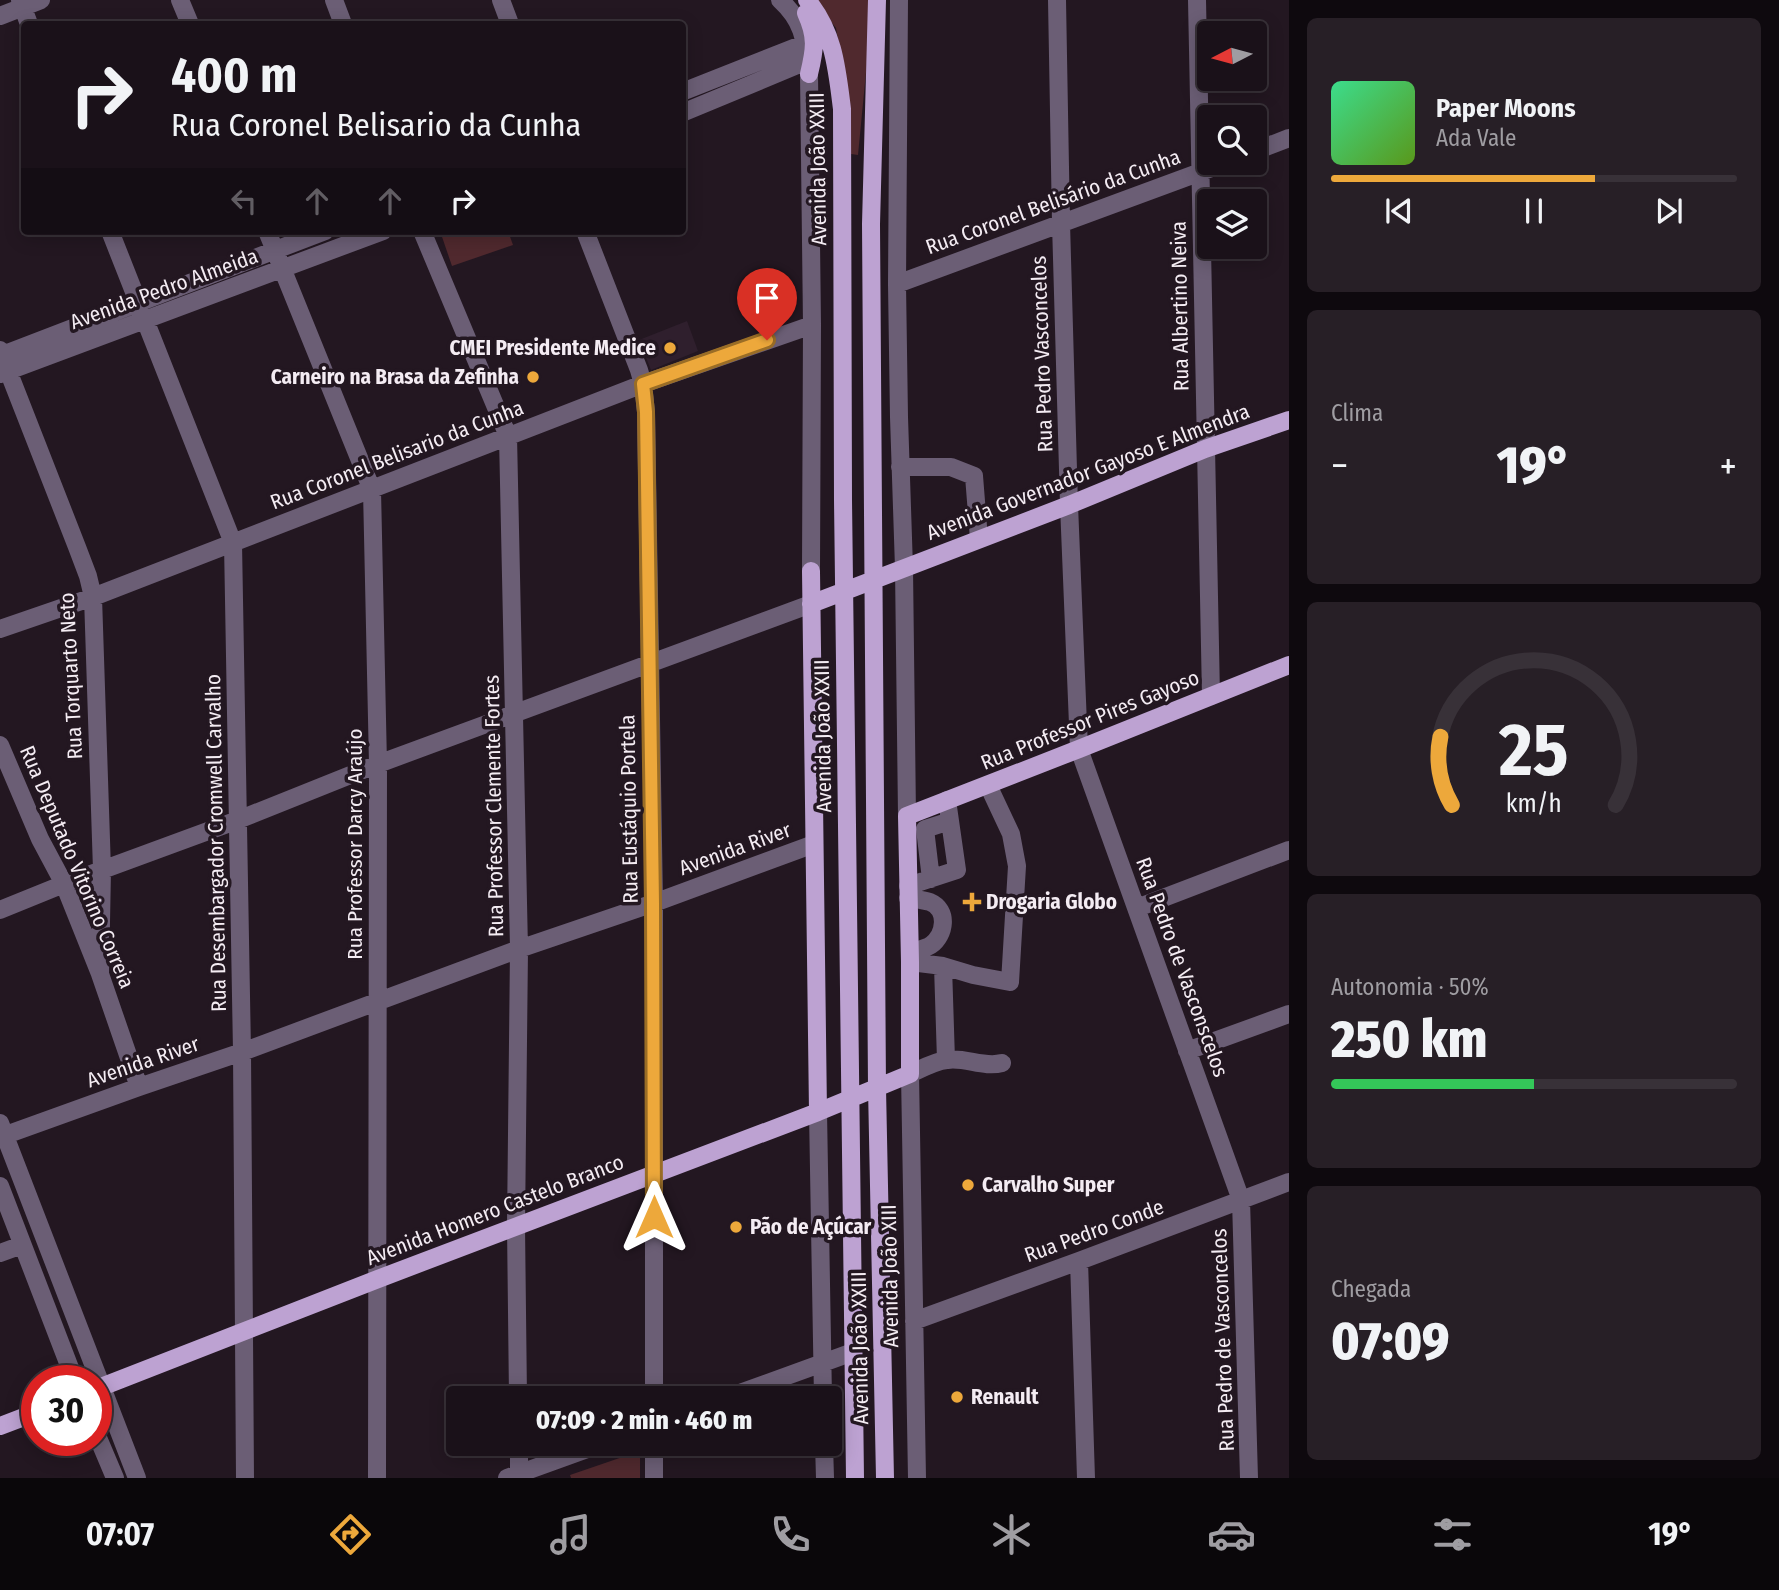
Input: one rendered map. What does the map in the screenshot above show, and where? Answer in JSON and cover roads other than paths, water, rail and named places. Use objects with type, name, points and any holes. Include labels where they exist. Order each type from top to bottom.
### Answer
[{"type":"main road","points":[[800,0],[813,31],[815,50],[807,60]]},
{"type":"main road","name":"Avenida João XXIII","points":[[807,0],[819,17],[836,58],[842,109],[842,500],[855,1478]]},
{"type":"main road","name":"Avenida João XXIII","points":[[877,0],[871,224],[877,1088],[885,1478]]},
{"type":"main road","points":[[874,79],[882,57],[886,0]]},
{"type":"main road","name":"Avenida Governador Gayoso E Almendra","points":[[811,604],[1069,505],[1205,449],[1289,420]]},
{"type":"main road","name":"Avenida João XXIII","points":[[811,571],[818,1112]]},
{"type":"main road","name":"Rua Professor Pires Gayoso","points":[[907,816],[1289,665]]},
{"type":"main road","points":[[907,816],[910,1074]]},
{"type":"main road","name":"Avenida Homero Castelo Branco","points":[[112,1383],[850,1100],[910,1074]]},
{"type":"main road","points":[[0,1426],[21,1418]]},
{"type":"street","points":[[0,16],[21,4],[41,0]]},
{"type":"street","points":[[180,0],[189,21]]},
{"type":"street","points":[[334,0],[343,21]]},
{"type":"street","points":[[501,0],[509,21]]},
{"type":"street","name":"Avenida João XXIII","points":[[780,0],[795,16],[804,34],[807,60],[812,325],[811,571]]},
{"type":"street","points":[[898,0],[897,284],[907,816]]},
{"type":"street","name":"Rua Pedro Vasconcelos","points":[[1057,0],[1069,505],[1079,749]]},
{"type":"street","name":"Rua Albertino Neiva","points":[[1197,0],[1199,105]]},
{"type":"street","points":[[21,4],[28,21]]},
{"type":"street","points":[[686,91],[807,60]]},
{"type":"street","points":[[686,111],[807,60]]},
{"type":"street","points":[[1267,146],[1289,138]]},
{"type":"street","name":"Rua Coronel Belisário da Cunha","points":[[897,284],[1197,173]]},
{"type":"street","name":"Rua Albertino Neiva","points":[[1201,175],[1210,696]]},
{"type":"street","name":"Rua Desembargador Cromwell Carvalho","points":[[112,235],[233,543],[246,1330],[245,1478]]},
{"type":"street","name":"Rua Professor Darcy Araújo","points":[[269,235],[372,490],[378,764],[377,1478]]},
{"type":"street","name":"Avenida Pedro Almeida","points":[[2,361],[138,303],[314,235]]},
{"type":"street","name":"Avenida Pedro Almeida","points":[[2,361],[146,320],[373,235]]},
{"type":"street","name":"Rua Professor Clemente Fortes","points":[[424,235],[508,436],[519,949],[516,1226],[518,1386]]},
{"type":"street","name":"Rua Eustáquio Portela","points":[[587,235],[643,384],[646,412],[653,903],[654,1386]]},
{"type":"street","name":"Rua Coronel Belisario da Cunha","points":[[0,629],[93,597],[643,384],[812,325]]},
{"type":"street","name":"Rua Torquarto Neto","points":[[2,361],[46,462],[88,576],[93,597],[102,870],[100,974]]},
{"type":"street","points":[[900,467],[951,467],[974,477],[979,540]]},
{"type":"street","points":[[0,910],[378,764],[811,604]]},
{"type":"street","name":"Rua Deputado Vitorino Correia","points":[[0,745],[40,839],[64,884],[100,974],[139,1087]]},
{"type":"street","name":"Rua Pedro de Vasconscelos","points":[[1079,749],[1241,1200]]},
{"type":"street","points":[[910,957],[973,975],[1010,982],[1017,866],[1011,834],[988,785]]},
{"type":"street","points":[[908,892],[931,879],[957,870],[947,800]]},
{"type":"street","points":[[931,879],[925,829],[950,821]]},
{"type":"street","name":"Avenida River","points":[[2,1132],[242,1052],[519,949],[814,844]]},
{"type":"street","points":[[1137,908],[1289,850]]},
{"type":"street","points":[[908,892],[933,903],[941,911],[943,926],[939,937],[910,957]]},
{"type":"street","points":[[943,966],[946,1060]]},
{"type":"street","points":[[1187,1051],[1289,1014]]},
{"type":"street","points":[[910,1074],[946,1060],[972,1060],[992,1065],[1002,1063]]},
{"type":"street","name":"Avenida João XIII","points":[[910,1074],[917,1478]]},
{"type":"street","name":"Avenida João XXIII","points":[[818,1112],[823,1386]]},
{"type":"street","points":[[2,1132],[90,1365]]},
{"type":"street","name":"Rua Pedro Conde","points":[[914,1321],[1289,1182]]},
{"type":"street","points":[[0,1186],[69,1365]]},
{"type":"street","name":"Rua Pedro de Vasconcelos","points":[[1241,1200],[1249,1478]]},
{"type":"street","points":[[0,1253],[22,1245]]},
{"type":"street","points":[[1079,1261],[1086,1478]]},
{"type":"street","points":[[759,1386],[853,1352]]},
{"type":"street","points":[[112,1419],[137,1478]]},
{"type":"street","points":[[106,1456],[115,1478]]},
{"type":"street","points":[[513,1476],[517,1456]]},
{"type":"street","points":[[513,1476],[568,1456]]},
{"type":"street","points":[[654,1456],[654,1478]]},
{"type":"street","name":"Avenida João XXIII","points":[[824,1456],[825,1478]]},
{"type":"place","name":"CMEI Presidente Medice","points":[[670,348]]},
{"type":"place","name":"Carneiro na Brasa da Zefinha","points":[[533,377]]},
{"type":"place","name":"Drogaria Globo","points":[[972,902]]},
{"type":"place","name":"Carvalho Super","points":[[968,1185]]},
{"type":"place","name":"Pão de Açúcar","points":[[736,1227]]},
{"type":"place","name":"Renault","points":[[957,1397]]}]
